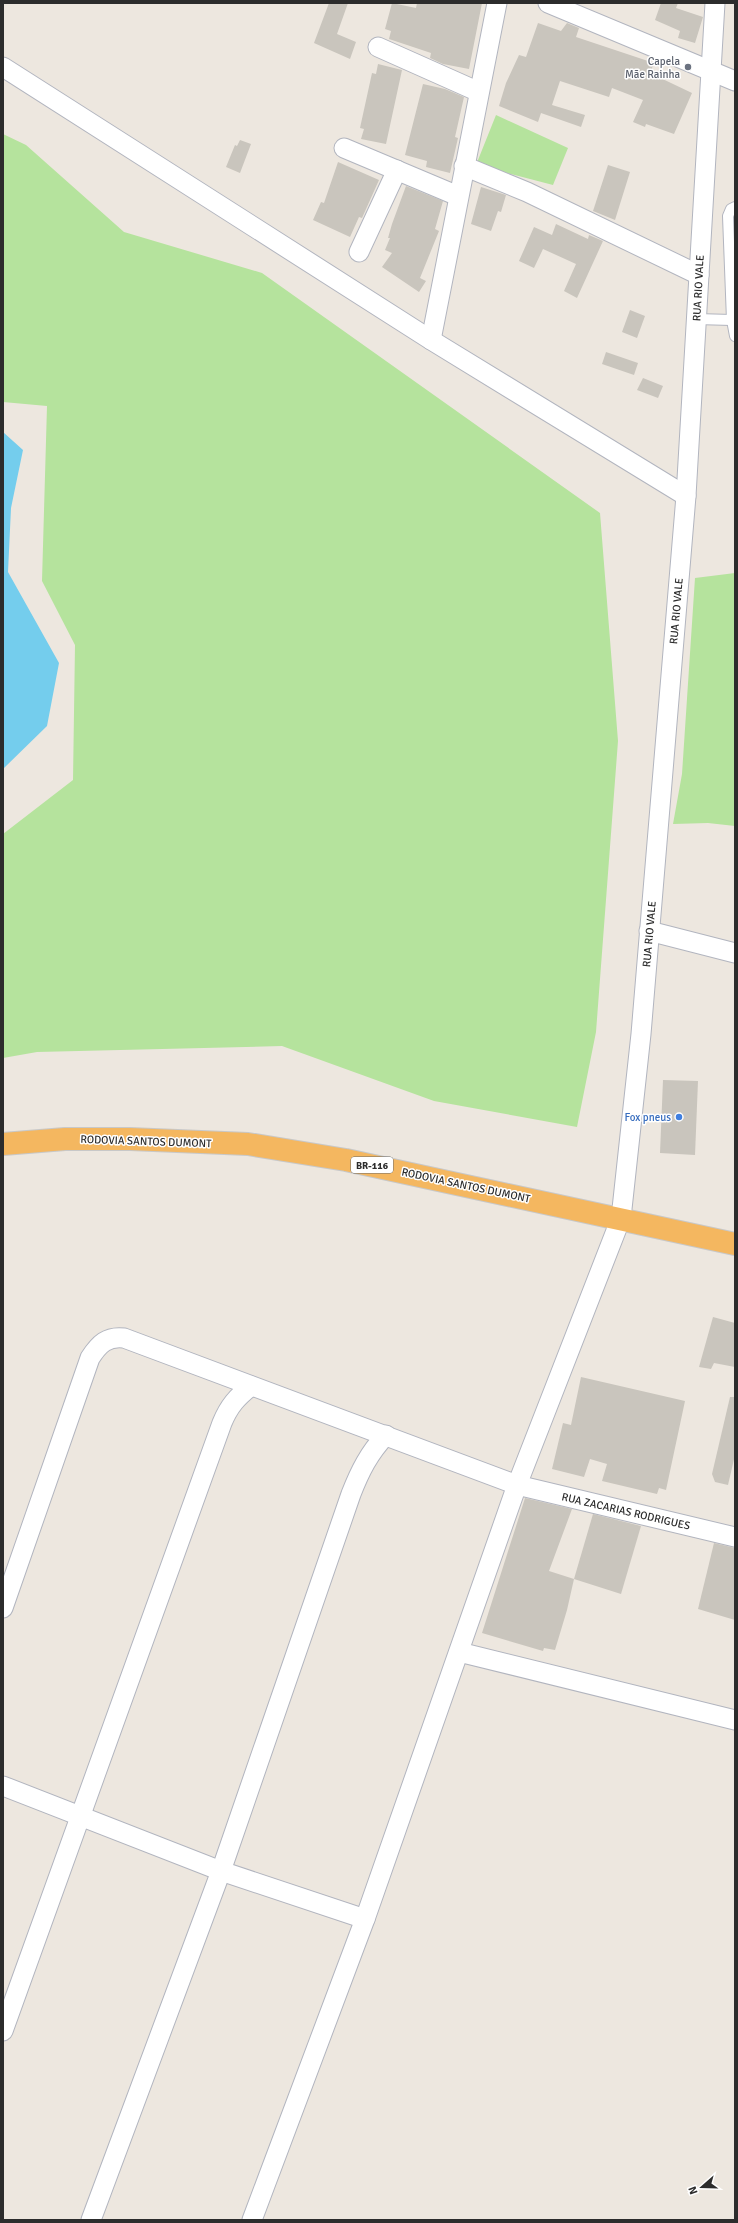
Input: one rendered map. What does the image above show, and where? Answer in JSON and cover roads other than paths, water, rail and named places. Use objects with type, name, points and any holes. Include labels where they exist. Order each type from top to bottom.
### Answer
[{"type":"highway","name":"RODOVIA SANTOS DUMONT","points":[[3,1144],[80,1139],[248,1144],[346,1160],[621,1218],[735,1244]]},
{"type":"street","points":[[432,340],[458,196],[498,3]]},
{"type":"street","points":[[548,3],[735,81]]},
{"type":"street","name":"RUA RIO VALE","points":[[252,2220],[365,1920],[517,1485],[621,1218],[649,931],[686,496],[715,3]]},
{"type":"street","points":[[378,47],[479,92]]},
{"type":"street","points":[[3,67],[432,340],[686,496]]},
{"type":"street","points":[[344,148],[458,196]]},
{"type":"street","points":[[464,166],[527,192],[699,275]]},
{"type":"street","points":[[359,252],[397,170]]},
{"type":"street","points":[[649,931],[735,953]]},
{"type":"street","name":"RUA ZACARIAS RODRIGUES","points":[[3,1608],[90,1358],[97,1347],[114,1337],[124,1338],[517,1485],[735,1537]]},
{"type":"street","points":[[3,2031],[82,1816],[222,1422],[229,1406],[238,1395],[251,1386]]},
{"type":"street","points":[[91,2220],[221,1871],[350,1494],[364,1462],[386,1435]]},
{"type":"street","points":[[459,1652],[735,1720]]},
{"type":"street","points":[[3,1786],[221,1871],[365,1920]]},
{"type":"lane","points":[[735,207],[731,209],[728,216],[732,320],[735,336]]},
{"type":"lane","points":[[696,319],[732,320]]},
{"type":"water","points":[[3,432],[23,450],[11,508],[8,572],[59,663],[47,726],[3,769]]},
{"type":"place","name":"Capela Mãe Rainha","points":[[688,67]]},
{"type":"place","name":"Fox pneus","points":[[679,1117]]}]
